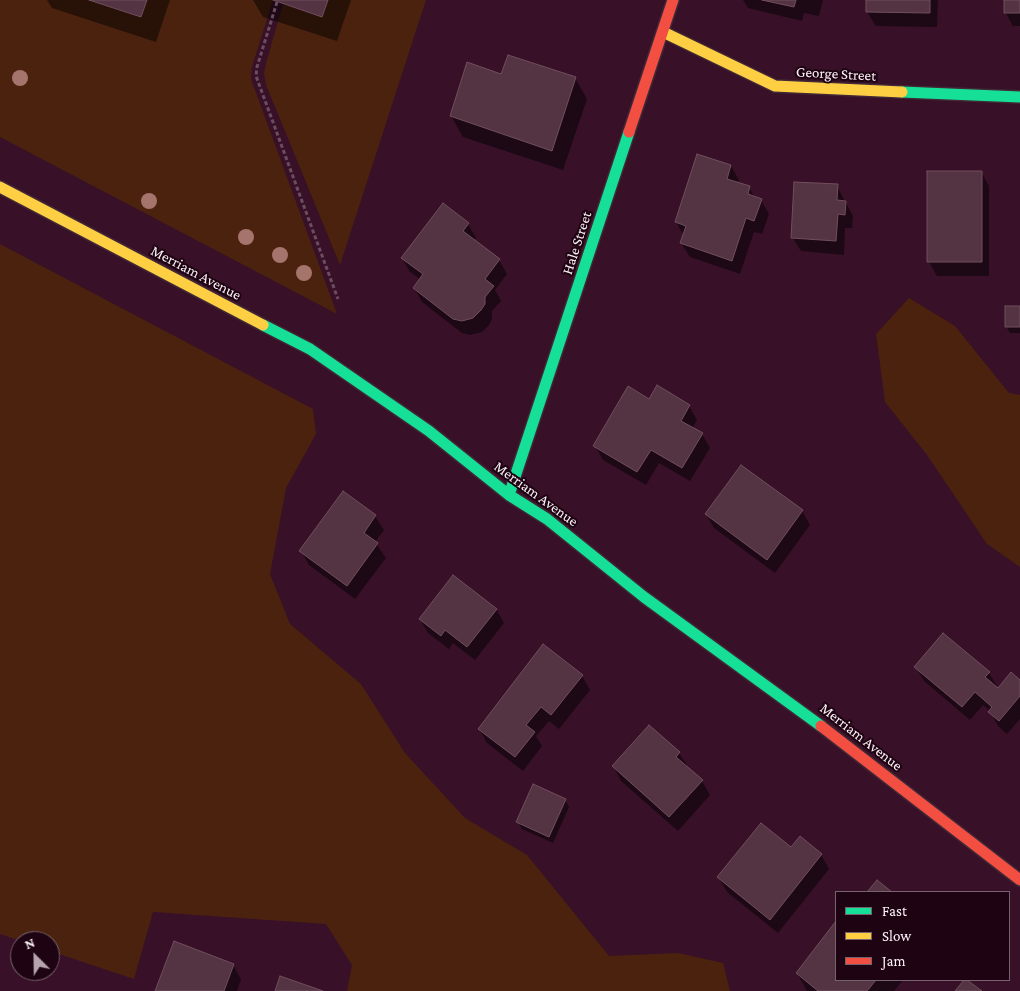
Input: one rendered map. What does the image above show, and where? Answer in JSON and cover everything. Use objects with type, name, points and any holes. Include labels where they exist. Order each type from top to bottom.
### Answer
[{"type":"street","name":"Hale Street","points":[[510,495],[674,0]]},
{"type":"street","name":"George Street","points":[[663,32],[775,86],[1020,97]]},
{"type":"street","name":"Merriam Avenue","points":[[0,187],[310,349],[429,431],[510,495],[547,519],[644,597],[798,708],[1020,880]]},
{"type":"path","points":[[278,2],[257,67],[256,76],[338,299]]},
{"type":"shaded area","points":[[0,0],[89,0],[141,17],[147,0],[273,0],[252,67],[251,79],[337,314],[0,137]]},
{"type":"shaded area","points":[[328,0],[426,0],[340,265],[266,85],[264,73],[283,4],[322,17]]},
{"type":"shaded area","points":[[0,244],[313,409],[316,434],[286,488],[270,574],[290,624],[361,684],[405,753],[465,818],[527,855],[609,956],[678,953],[723,963],[730,991],[347,991],[352,965],[326,924],[153,912],[134,979],[60,954],[60,931],[10,931],[10,937],[0,934]]},
{"type":"shaded area","points":[[909,298],[955,326],[1009,393],[1020,395],[1020,567],[987,544],[927,455],[885,402],[876,334]]},
{"type":"building","points":[[89,0],[147,0],[141,17]]},
{"type":"building","points":[[273,0],[328,0],[322,17]]},
{"type":"building","points":[[762,0],[796,0],[794,7]]},
{"type":"building","points":[[866,0],[930,0],[930,13],[866,12]]},
{"type":"building","points":[[1004,0],[1020,0],[1020,13],[1004,13]]},
{"type":"building","points":[[508,55],[576,77],[552,151],[450,116],[467,62],[501,74]]},
{"type":"building","points":[[697,154],[731,165],[727,179],[750,186],[748,194],[762,199],[754,221],[746,218],[732,261],[680,243],[686,226],[675,222]]},
{"type":"building","points":[[927,171],[982,171],[982,262],[927,262]]},
{"type":"building","points":[[794,182],[838,184],[837,200],[846,201],[845,215],[838,214],[836,241],[791,238]]},
{"type":"building","points":[[443,203],[469,223],[463,231],[500,259],[485,279],[494,286],[485,297],[485,304],[473,318],[462,321],[453,319],[413,288],[423,274],[401,258]]},
{"type":"building","points":[[1005,306],[1020,306],[1020,327],[1005,327]]},
{"type":"building","points":[[657,385],[690,405],[681,421],[703,433],[682,468],[651,450],[637,472],[593,446],[628,386],[649,399]]},
{"type":"building","points":[[741,465],[803,510],[767,560],[705,514]]},
{"type":"building","points":[[343,491],[376,515],[364,533],[378,543],[347,586],[299,551]]},
{"type":"building","points":[[453,575],[497,609],[467,647],[445,630],[441,636],[419,619]]},
{"type":"building","points":[[943,633],[990,672],[985,677],[998,688],[1011,672],[1020,680],[1020,696],[999,721],[988,712],[992,707],[975,692],[962,707],[914,667]]},
{"type":"building","points":[[543,644],[583,675],[551,715],[541,707],[526,725],[535,732],[515,757],[478,729]]},
{"type":"building","points":[[649,725],[680,752],[676,757],[703,780],[669,817],[612,766]]},
{"type":"building","points":[[533,784],[566,799],[549,837],[516,822]]},
{"type":"building","points":[[761,823],[791,847],[800,836],[822,854],[770,920],[717,877]]},
{"type":"building","points":[[877,880],[891,891],[868,891]]},
{"type":"building","points":[[835,922],[835,981],[875,981],[867,991],[818,991],[796,973]]},
{"type":"building","points":[[174,941],[234,964],[224,991],[155,991]]},
{"type":"building","points":[[280,976],[323,991],[275,991]]},
{"type":"building","points":[[963,981],[968,981],[982,991],[955,991]]},
{"type":"traffic: fast","points":[[902,92],[1020,97]]},
{"type":"traffic: fast","points":[[509,495],[629,132]]},
{"type":"traffic: fast","points":[[263,325],[310,349],[429,431],[509,495],[547,519],[644,597],[821,726]]},
{"type":"traffic: slow","points":[[663,32],[775,86],[902,92]]},
{"type":"traffic: slow","points":[[0,187],[263,325]]},
{"type":"traffic: jam","points":[[629,132],[673,0]]},
{"type":"traffic: jam","points":[[821,726],[1020,880]]}]
